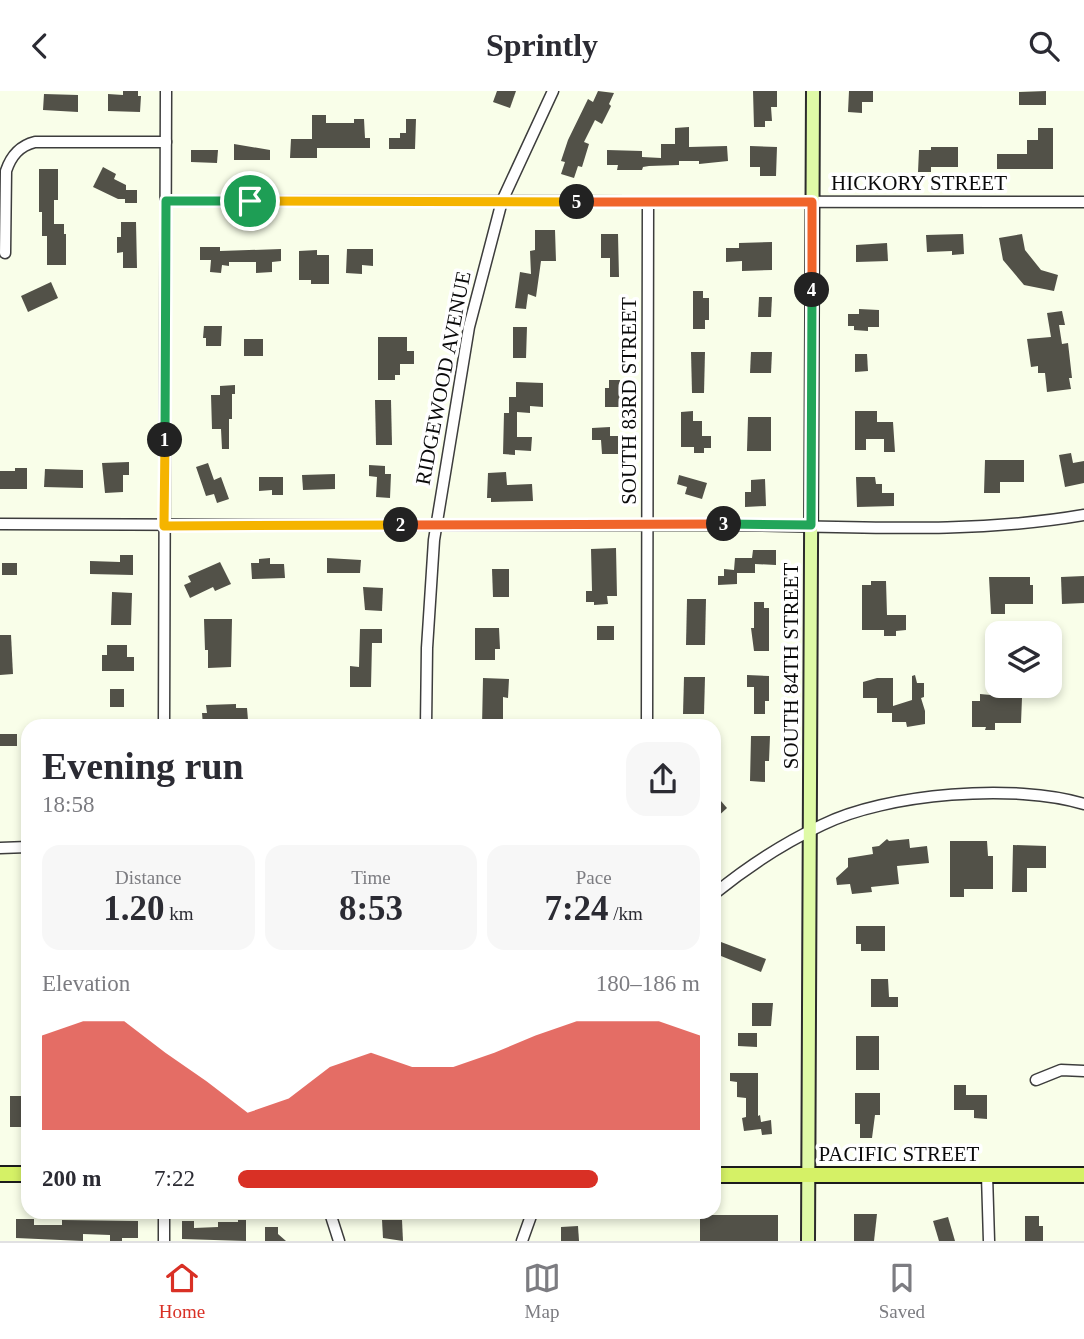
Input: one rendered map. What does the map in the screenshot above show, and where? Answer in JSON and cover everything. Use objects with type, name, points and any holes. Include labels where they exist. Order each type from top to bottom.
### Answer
[{"type":"main road","name":"SOUTH 84TH STREET","points":[[808,1241],[813,91]]},
{"type":"main road","points":[[0,1174],[21,1174]]},
{"type":"main road","name":"PACIFIC STREET","points":[[721,1175],[1084,1175]]},
{"type":"street","points":[[164,719],[166,91]]},
{"type":"street","name":"RIDGEWOOD AVENUE","points":[[426,719],[427,636],[436,525],[469,327],[502,201],[553,91]]},
{"type":"street","points":[[5,253],[6,171],[16,152],[22,147],[35,142],[166,142]]},
{"type":"street","name":"HICKORY STREET","points":[[166,201],[1084,202]]},
{"type":"street","name":"SOUTH 83RD STREET","points":[[647,719],[648,203]]},
{"type":"street","points":[[0,524],[972,527],[1024,524],[1084,515]]},
{"type":"street","points":[[721,889],[765,857],[823,824],[866,810],[948,795],[1016,794],[1084,804]]},
{"type":"street","points":[[0,848],[21,847]]},
{"type":"street","points":[[1036,1080],[1061,1070],[1084,1071]]},
{"type":"street","points":[[987,1175],[989,1241]]},
{"type":"street","points":[[164,1219],[164,1241]]},
{"type":"street","points":[[332,1219],[339,1241]]},
{"type":"street","points":[[522,1241],[530,1219]]},
{"type":"building","points":[[123,91],[138,91],[138,96],[141,96],[140,112],[108,111],[108,94],[123,95]]},
{"type":"building","points":[[497,91],[516,91],[510,108],[493,102]]},
{"type":"building","points":[[598,91],[614,93],[609,104],[611,106],[602,124],[595,120],[584,142],[589,144],[582,167],[578,166],[574,178],[561,174],[565,162],[561,161],[568,140],[588,99],[593,102]]},
{"type":"building","points":[[753,91],[777,91],[777,107],[771,107],[772,121],[765,121],[765,127],[754,127]]},
{"type":"building","points":[[849,91],[873,91],[873,102],[862,102],[862,113],[848,112]]},
{"type":"building","points":[[1046,91],[1046,105],[1019,105],[1019,92]]},
{"type":"building","points":[[44,94],[78,95],[78,112],[43,110]]},
{"type":"building","points":[[312,115],[326,115],[326,123],[354,123],[354,119],[364,119],[365,138],[370,138],[370,148],[317,148],[317,158],[290,158],[291,139],[312,139]]},
{"type":"building","points":[[406,119],[416,119],[415,149],[389,149],[389,138],[400,138],[400,133],[406,133]]},
{"type":"building","points":[[689,127],[689,147],[727,146],[728,161],[699,164],[699,161],[679,161],[679,165],[649,166],[643,167],[642,170],[617,170],[618,165],[607,165],[607,150],[642,151],[642,157],[661,158],[661,144],[675,144],[675,128]]},
{"type":"building","points":[[1038,128],[1053,128],[1053,169],[997,169],[997,154],[1027,154],[1027,140],[1038,140]]},
{"type":"building","points":[[234,144],[270,150],[270,160],[234,160]]},
{"type":"building","points":[[750,146],[777,147],[776,176],[760,176],[760,167],[750,167]]},
{"type":"building","points":[[931,147],[958,147],[958,167],[931,167],[931,172],[918,172],[919,150],[931,150]]},
{"type":"building","points":[[191,150],[218,150],[217,163],[191,162]]},
{"type":"building","points":[[103,167],[116,174],[114,179],[126,185],[126,190],[137,190],[137,203],[125,203],[125,199],[118,199],[93,187]]},
{"type":"building","points":[[39,169],[58,169],[58,200],[54,200],[54,224],[64,224],[66,265],[47,265],[47,236],[42,236],[42,212],[39,212]]},
{"type":"building","points":[[121,222],[136,222],[137,268],[123,268],[123,252],[117,253]]},
{"type":"building","points":[[535,230],[555,230],[556,261],[541,261],[536,297],[528,294],[526,309],[515,308],[520,272],[531,274],[530,251],[535,250]]},
{"type":"building","points":[[601,234],[618,234],[619,277],[610,277],[610,258],[601,258]]},
{"type":"building","points":[[963,234],[964,254],[952,255],[952,251],[927,252],[926,235]]},
{"type":"building","points":[[1022,234],[1025,250],[1041,270],[1058,275],[1054,291],[1024,285],[1003,260],[999,238]]},
{"type":"building","points":[[772,242],[772,270],[742,271],[742,261],[726,262],[726,248],[739,248],[739,243]]},
{"type":"building","points":[[887,243],[888,261],[856,262],[856,245]]},
{"type":"building","points":[[200,247],[220,247],[220,251],[281,249],[281,261],[272,262],[272,272],[256,273],[256,262],[229,262],[229,266],[222,265],[221,273],[210,272],[211,260],[200,260]]},
{"type":"building","points":[[347,249],[373,249],[373,266],[362,265],[362,274],[346,273]]},
{"type":"building","points":[[317,250],[317,255],[329,255],[329,284],[311,284],[311,280],[299,280],[299,251]]},
{"type":"building","points":[[51,282],[58,298],[28,312],[21,296]]},
{"type":"building","points":[[693,291],[703,291],[703,298],[709,298],[709,320],[705,320],[705,329],[693,329]]},
{"type":"building","points":[[759,297],[772,297],[771,317],[758,317]]},
{"type":"building","points":[[859,309],[879,310],[879,327],[868,327],[868,331],[854,330],[854,326],[848,326],[848,314],[859,314]]},
{"type":"building","points":[[1062,311],[1065,325],[1059,325],[1062,344],[1068,343],[1071,389],[1047,392],[1045,373],[1038,373],[1038,366],[1031,367],[1027,339],[1051,337],[1047,313]]},
{"type":"building","points":[[204,326],[222,326],[221,346],[206,346],[206,338],[203,338]]},
{"type":"building","points":[[513,327],[527,327],[526,358],[513,358]]},
{"type":"building","points":[[378,337],[407,337],[407,351],[414,351],[414,364],[400,364],[400,375],[395,375],[395,380],[378,380]]},
{"type":"building","points":[[244,339],[263,339],[263,356],[244,356]]},
{"type":"building","points":[[691,352],[705,352],[704,393],[692,393]]},
{"type":"building","points":[[751,352],[772,352],[771,373],[750,373]]},
{"type":"building","points":[[855,354],[867,354],[868,371],[855,372]]},
{"type":"building","points":[[609,380],[620,380],[620,407],[605,407],[605,388],[609,388]]},
{"type":"building","points":[[516,382],[543,383],[543,407],[530,406],[530,413],[517,412],[517,437],[532,437],[531,451],[515,450],[515,455],[503,454],[504,413],[509,413],[509,397],[516,397]]},
{"type":"building","points":[[235,385],[235,394],[232,394],[232,419],[229,419],[229,449],[222,449],[221,429],[212,429],[211,395],[220,395],[220,386]]},
{"type":"building","points":[[375,400],[391,400],[392,445],[376,445]]},
{"type":"building","points":[[693,411],[693,421],[702,421],[702,436],[711,436],[711,448],[704,448],[704,453],[694,453],[694,447],[681,447],[681,412]]},
{"type":"building","points":[[855,411],[877,411],[877,422],[893,422],[895,452],[884,452],[884,439],[866,439],[866,450],[855,450]]},
{"type":"building","points":[[748,417],[771,417],[771,451],[747,451]]},
{"type":"building","points":[[610,427],[610,436],[618,436],[618,454],[602,454],[601,440],[592,440],[592,428]]},
{"type":"building","points":[[1071,453],[1073,463],[1084,461],[1084,483],[1065,487],[1059,455]]},
{"type":"building","points":[[985,460],[1024,460],[1024,482],[1000,482],[1000,493],[984,493]]},
{"type":"building","points":[[129,462],[129,475],[123,475],[123,492],[105,493],[102,463]]},
{"type":"building","points":[[208,463],[214,480],[221,477],[229,499],[217,503],[214,494],[206,496],[196,467]]},
{"type":"building","points":[[369,465],[385,466],[385,474],[391,474],[390,498],[376,497],[377,477],[369,476]]},
{"type":"building","points":[[15,468],[27,468],[27,489],[0,489],[0,471],[15,471]]},
{"type":"building","points":[[45,469],[83,470],[83,488],[44,487]]},
{"type":"building","points":[[506,472],[507,485],[532,484],[533,501],[491,502],[491,498],[487,498],[488,473]]},
{"type":"building","points":[[335,474],[335,489],[303,490],[302,475]]},
{"type":"building","points":[[679,475],[707,483],[702,499],[685,494],[687,487],[677,484]]},
{"type":"building","points":[[259,477],[283,477],[283,495],[272,495],[272,490],[259,491]]},
{"type":"building","points":[[856,477],[875,477],[876,484],[882,484],[882,493],[894,493],[894,506],[857,507]]},
{"type":"building","points":[[765,479],[766,506],[745,507],[745,492],[751,492],[751,480]]},
{"type":"building","points":[[616,548],[617,596],[607,596],[608,604],[594,605],[594,602],[586,602],[586,591],[592,591],[591,549]]},
{"type":"building","points":[[753,550],[776,550],[776,565],[755,564],[755,573],[737,573],[737,584],[718,585],[718,576],[724,576],[724,569],[734,570],[735,558],[752,558]]},
{"type":"building","points":[[120,555],[133,555],[133,575],[90,574],[90,561],[120,562]]},
{"type":"building","points":[[270,558],[270,564],[284,564],[285,578],[252,579],[251,563]]},
{"type":"building","points":[[327,558],[361,560],[360,573],[327,573]]},
{"type":"building","points":[[220,562],[231,584],[215,591],[213,587],[190,598],[184,585],[191,582],[188,576]]},
{"type":"building","points":[[2,563],[17,563],[17,575],[2,575]]},
{"type":"building","points":[[492,569],[509,569],[509,597],[493,597]]},
{"type":"building","points":[[1084,576],[1084,603],[1062,604],[1061,577]]},
{"type":"building","points":[[989,577],[1030,577],[1033,604],[1005,604],[1005,614],[991,614]]},
{"type":"building","points":[[871,581],[886,581],[887,615],[906,615],[906,630],[896,631],[896,636],[884,636],[884,630],[862,630],[862,585],[871,585]]},
{"type":"building","points":[[363,587],[383,588],[382,611],[365,610]]},
{"type":"building","points":[[112,592],[132,593],[131,625],[111,625]]},
{"type":"building","points":[[687,599],[706,599],[705,645],[686,645]]},
{"type":"building","points":[[754,602],[764,602],[764,608],[769,608],[769,651],[754,651],[751,628],[754,628]]},
{"type":"building","points":[[204,619],[232,619],[231,667],[208,668]]},
{"type":"building","points":[[597,626],[614,626],[614,640],[597,640]]},
{"type":"building","points":[[475,628],[499,628],[500,649],[495,649],[495,660],[475,660]]},
{"type":"building","points":[[360,629],[382,629],[382,643],[372,643],[371,687],[350,687],[350,666],[359,667]]},
{"type":"building","points":[[0,635],[11,635],[13,674],[0,675]]},
{"type":"building","points":[[107,645],[127,645],[127,657],[134,657],[134,671],[102,671],[102,655],[107,655]]},
{"type":"building","points":[[747,675],[769,676],[769,701],[765,701],[765,714],[754,714],[754,687],[747,687]]},
{"type":"building","points":[[915,675],[917,683],[924,683],[924,697],[921,698],[925,724],[907,727],[906,722],[892,722],[892,713],[877,713],[877,698],[863,698],[863,682],[877,678],[893,678],[893,706],[912,700],[912,676]]},
{"type":"building","points":[[684,677],[705,677],[704,714],[683,714]]},
{"type":"building","points":[[483,678],[509,679],[508,698],[503,697],[503,719],[482,719]]},
{"type":"building","points":[[110,689],[124,689],[124,707],[110,707]]},
{"type":"building","points":[[980,694],[985,694],[985,698],[1022,698],[1021,723],[995,723],[995,730],[972,727],[972,701],[980,701]]},
{"type":"building","points":[[236,704],[236,708],[247,708],[248,719],[202,719],[202,713],[207,713],[206,705]]},
{"type":"building","points":[[0,734],[17,734],[17,746],[0,746]]},
{"type":"building","points":[[751,736],[770,736],[769,761],[765,761],[765,782],[750,781]]},
{"type":"building","points":[[721,801],[727,808],[721,814]]},
{"type":"building","points":[[887,839],[909,839],[910,848],[927,846],[929,863],[897,866],[899,884],[871,887],[872,892],[852,894],[850,884],[837,885],[836,878],[848,867],[848,858],[873,854],[872,847],[879,846]]},
{"type":"building","points":[[950,841],[987,841],[988,856],[993,856],[993,889],[964,889],[964,897],[950,897]]},
{"type":"building","points":[[1013,845],[1046,846],[1046,868],[1027,868],[1027,892],[1012,892]]},
{"type":"building","points":[[856,926],[885,926],[885,951],[861,951],[861,944],[856,944]]},
{"type":"building","points":[[721,942],[766,959],[761,972],[721,956]]},
{"type":"building","points":[[871,979],[888,979],[889,997],[898,997],[898,1007],[871,1007]]},
{"type":"building","points":[[752,1003],[773,1003],[771,1026],[752,1026]]},
{"type":"building","points":[[738,1033],[757,1033],[757,1047],[738,1046]]},
{"type":"building","points":[[856,1036],[879,1036],[879,1070],[856,1070]]},
{"type":"building","points":[[730,1073],[758,1073],[758,1116],[760,1115],[761,1122],[771,1120],[772,1134],[762,1135],[761,1129],[744,1131],[742,1118],[746,1117],[746,1098],[737,1097],[737,1082],[730,1081]]},
{"type":"building","points":[[954,1085],[966,1085],[966,1095],[987,1095],[987,1119],[974,1118],[974,1110],[954,1110]]},
{"type":"building","points":[[855,1093],[880,1093],[880,1115],[875,1115],[872,1138],[860,1138],[860,1124],[855,1124]]},
{"type":"building","points":[[10,1096],[21,1096],[21,1127],[10,1127]]},
{"type":"building","points":[[854,1214],[877,1214],[874,1241],[854,1241]]},
{"type":"building","points":[[721,1215],[778,1215],[778,1241],[700,1241],[700,1219],[721,1219]]},
{"type":"building","points":[[1025,1216],[1039,1216],[1039,1226],[1043,1226],[1043,1241],[1025,1241]]},
{"type":"building","points":[[948,1217],[955,1241],[939,1241],[933,1221]]},
{"type":"building","points":[[16,1219],[34,1219],[34,1225],[62,1225],[62,1220],[138,1221],[138,1238],[110,1241],[110,1235],[83,1234],[83,1241],[16,1238]]},
{"type":"building","points":[[246,1220],[246,1241],[182,1239],[182,1221],[194,1221],[194,1228],[218,1227],[218,1222]]},
{"type":"building","points":[[382,1220],[402,1220],[403,1241],[383,1238]]},
{"type":"building","points":[[578,1226],[579,1241],[561,1241],[561,1227]]},
{"type":"building","points":[[265,1227],[278,1227],[278,1234],[286,1241],[265,1241]]},
{"type":"route","points":[[166,201],[250,201],[812,202],[811,525],[164,526],[166,201]]}]
